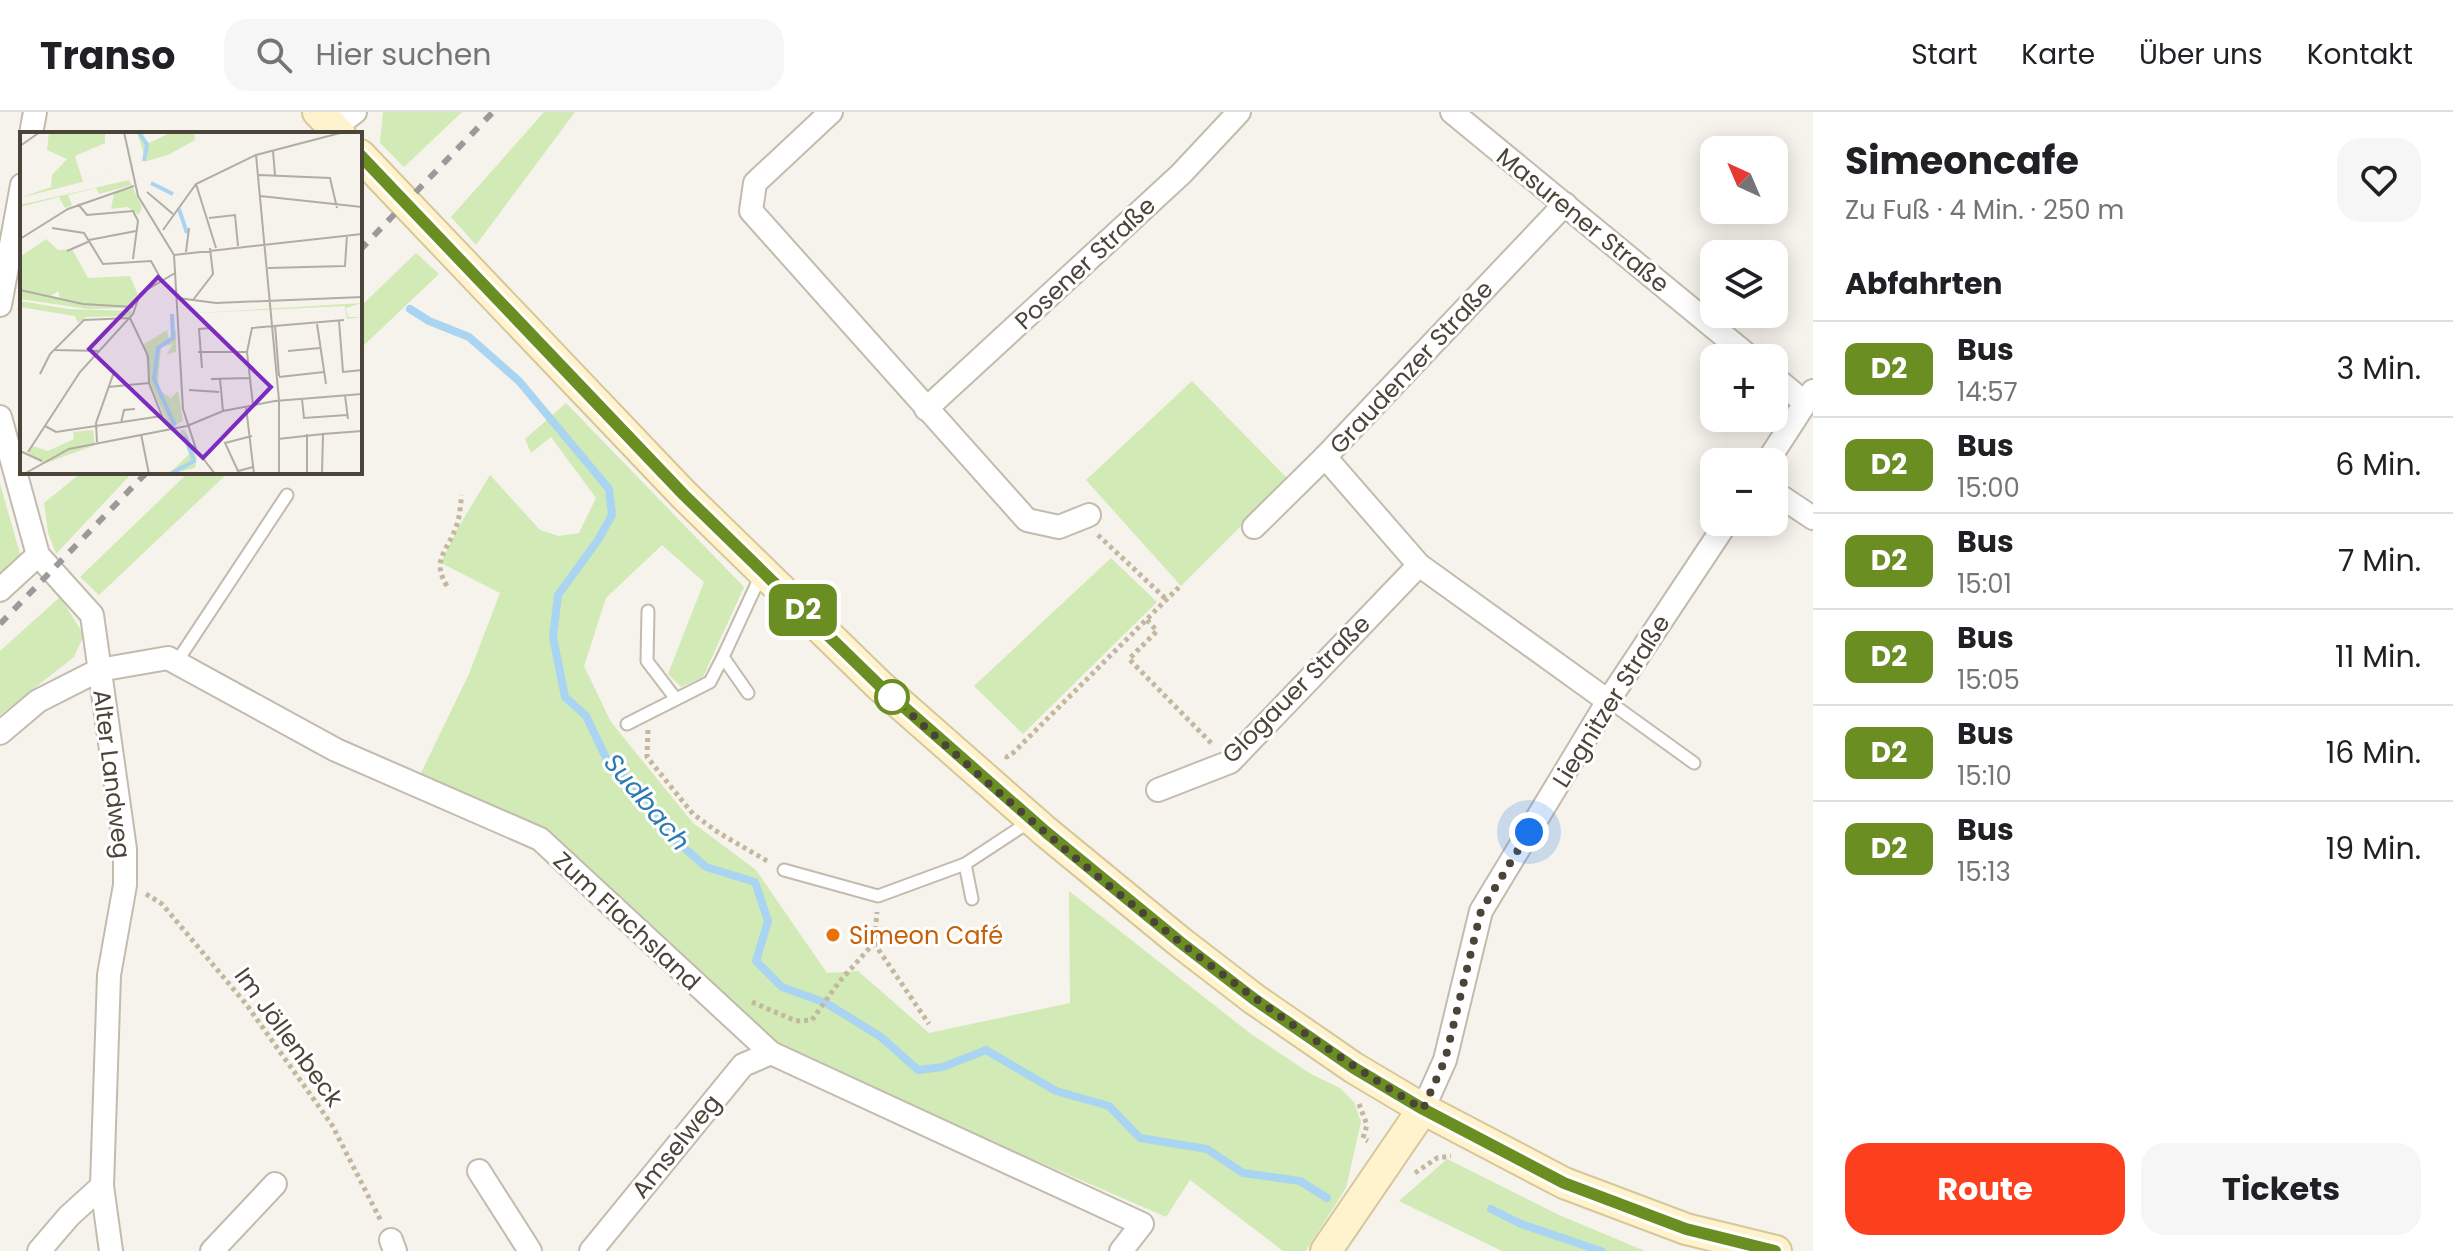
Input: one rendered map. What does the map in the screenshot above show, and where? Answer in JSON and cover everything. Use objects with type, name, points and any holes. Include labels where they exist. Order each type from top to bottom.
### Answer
[{"type":"main road","points":[[362,157],[684,495],[912,715],[1180,942],[1254,999],[1354,1068],[1423,1109],[1564,1183],[1686,1229],[1776,1251]]},
{"type":"main road","points":[[1326,1251],[1423,1109]]},
{"type":"street","points":[[31,132],[35,112]]},
{"type":"street","points":[[831,112],[755,183],[751,211],[1027,520],[1059,527],[1085,517]]},
{"type":"street","name":"Posener Straße","points":[[926,409],[1181,174],[1239,112]]},
{"type":"street","name":"Masurener Straße","points":[[1452,112],[1734,344]]},
{"type":"street","points":[[0,305],[20,196]]},
{"type":"street","name":"Graudenzer Straße","points":[[1254,527],[1325,457],[1565,204]]},
{"type":"street","points":[[1776,448],[1809,397],[1788,385]]},
{"type":"street","name":"Alter Landweg","points":[[0,417],[38,555],[92,615],[125,849],[125,885],[109,975],[102,1186],[111,1251]]},
{"type":"street","points":[[1325,457],[1419,565],[1608,701]]},
{"type":"street","points":[[1788,501],[1813,518]]},
{"type":"street","name":"Liegnitzer Straße","points":[[1423,1109],[1445,1060],[1481,911],[1608,701],[1718,536]]},
{"type":"street","points":[[0,590],[38,555]]},
{"type":"street","name":"Glogauer Straße","points":[[1158,790],[1230,762],[1419,565]]},
{"type":"street","name":"Zum Flachsland","points":[[0,733],[38,701],[99,670],[168,658],[336,750],[540,839],[771,1053],[1142,1224],[1121,1251]]},
{"type":"street","name":"Amselweg","points":[[591,1251],[743,1065],[771,1053]]},
{"type":"street","points":[[479,1171],[530,1251]]},
{"type":"street","points":[[212,1251],[275,1184]]},
{"type":"street","points":[[39,1251],[69,1216],[102,1186]]},
{"type":"lane","points":[[176,663],[287,495]]},
{"type":"lane","points":[[627,724],[710,682],[762,571]]},
{"type":"lane","points":[[648,611],[647,661],[676,699]]},
{"type":"lane","points":[[723,657],[748,693]]},
{"type":"lane","points":[[1608,701],[1694,763]]},
{"type":"lane","points":[[784,870],[878,896],[965,864],[1033,820]]},
{"type":"lane","points":[[965,864],[972,899]]},
{"type":"path","points":[[447,586],[438,572],[439,562],[458,525],[462,495]]},
{"type":"path","points":[[1085,517],[1167,600]]},
{"type":"path","points":[[1013,753],[1179,587]]},
{"type":"path","points":[[1147,620],[1157,631],[1129,659],[1230,762]]},
{"type":"path","points":[[648,713],[647,757],[693,814],[750,853],[784,870]]},
{"type":"path","name":"Im Jöllenbeck","points":[[125,885],[162,904],[246,1004],[332,1125],[393,1245]]},
{"type":"path","points":[[716,1004],[754,1002],[796,1021],[812,1020],[839,982],[874,943],[878,896]]},
{"type":"path","points":[[874,943],[929,1024]]},
{"type":"green space","points":[[383,112],[462,112],[404,167],[380,143]]},
{"type":"green space","points":[[544,112],[575,112],[476,245],[451,217]]},
{"type":"green space","points":[[416,253],[439,274],[362,347],[362,305]]},
{"type":"green space","points":[[1192,381],[1288,479],[1181,586],[1086,480]]},
{"type":"green space","points":[[566,403],[744,587],[703,677],[681,687],[668,674],[704,582],[662,545],[606,598],[584,666],[611,722],[693,823],[756,870],[827,973],[858,971],[929,1033],[1070,1003],[1069,891],[1251,1034],[1311,1074],[1340,1088],[1354,1102],[1361,1122],[1346,1188],[1306,1251],[1283,1251],[1190,1180],[1166,1217],[779,1049],[544,830],[419,777],[469,674],[500,593],[441,563],[490,475],[540,530],[559,536],[579,533],[596,498],[551,437],[531,453],[525,439]]},
{"type":"green space","points":[[80,474],[131,474],[56,554],[48,533],[44,503]]},
{"type":"green space","points":[[187,474],[227,474],[99,595],[80,577]]},
{"type":"green space","points":[[0,484],[21,557],[0,577]]},
{"type":"green space","points":[[1111,558],[1157,602],[1023,734],[974,686]]},
{"type":"green space","points":[[60,597],[84,635],[74,657],[0,715],[0,651]]},
{"type":"green space","points":[[1447,1159],[1559,1215],[1645,1251],[1502,1251],[1399,1201]]},
{"type":"waterway","name":"Sudbach","points":[[410,309],[429,321],[469,337],[519,381],[609,489],[612,515],[558,595],[553,637],[565,697],[586,716],[609,764],[643,792],[673,838],[706,867],[755,882],[768,921],[756,961],[782,987],[826,1003],[881,1037],[918,1070],[943,1067],[986,1050],[1056,1091],[1109,1106],[1140,1138],[1207,1149],[1243,1173],[1300,1181],[1327,1198]]},
{"type":"waterway","name":"Sudbach","points":[[1491,1209],[1521,1224],[1601,1251]]},
{"type":"railway","points":[[362,248],[493,112]]},
{"type":"railway","points":[[0,624],[145,474]]},
{"type":"bus line","name":"D2","points":[[362,157],[684,495],[880,686],[1046,832],[1180,942],[1254,999],[1354,1068],[1423,1109],[1564,1183],[1686,1229],[1775,1251]]},
{"type":"place","name":"Simeon Café","points":[[833,935]]},
{"type":"route","points":[[892,697],[1046,832],[1180,942],[1311,1039],[1423,1109],[1445,1060],[1481,911],[1529,832]]}]
